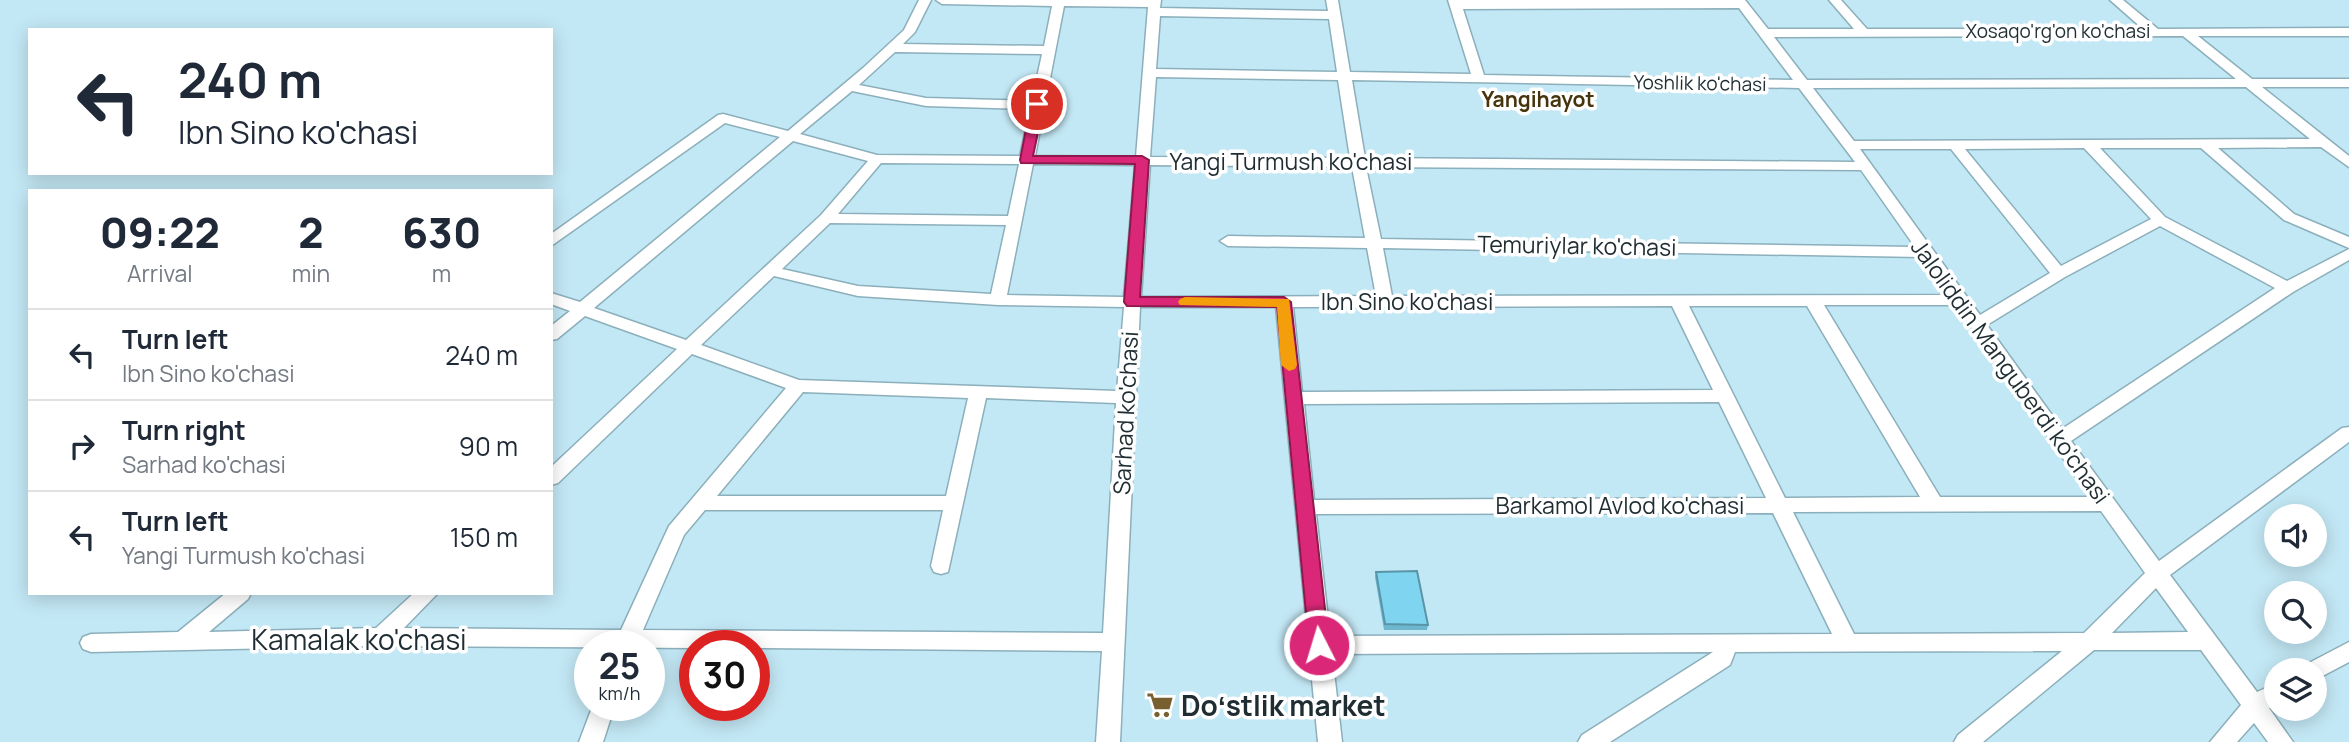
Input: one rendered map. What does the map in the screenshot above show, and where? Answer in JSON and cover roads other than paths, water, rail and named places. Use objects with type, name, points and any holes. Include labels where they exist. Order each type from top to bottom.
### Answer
[{"type":"street","points":[[553,333],[849,87],[909,32],[925,0]]},
{"type":"street","points":[[942,0],[1333,7],[1343,76],[1385,300]]},
{"type":"street","points":[[1835,0],[1863,32]]},
{"type":"street","points":[[2116,0],[2152,31]]},
{"type":"street","points":[[998,300],[1059,2]]},
{"type":"street","points":[[1479,80],[1455,3],[1741,2]]},
{"type":"street","name":"Jaloliddin Manguberdi ko'chasi","points":[[1741,2],[1850,145],[2106,505],[2281,742]]},
{"type":"street","name":"Sarhad ko'chasi","points":[[1108,742],[1125,397],[1154,5]]},
{"type":"street","points":[[2183,31],[2349,163]]},
{"type":"street","name":"Xosaqo'rg'on ko'chasi","points":[[1766,33],[2349,32]]},
{"type":"street","points":[[892,48],[1049,50]]},
{"type":"street","name":"Yoshlik ko'chasi","points":[[1150,73],[1804,84],[2349,83]]},
{"type":"street","points":[[849,87],[926,102],[1037,104]]},
{"type":"street","name":"Yangi Turmush ko'chasi","points":[[553,241],[723,118],[877,159],[1358,160],[1864,166]]},
{"type":"street","points":[[2204,143],[2289,218],[2349,243]]},
{"type":"street","points":[[2088,144],[2160,220],[2287,288]]},
{"type":"street","points":[[1850,145],[2324,144]]},
{"type":"street","points":[[1955,145],[2059,274]]},
{"type":"street","points":[[553,476],[690,350],[826,218],[877,159]]},
{"type":"street","points":[[826,218],[1014,221]]},
{"type":"street","points":[[1977,324],[2059,274],[2160,220]]},
{"type":"street","name":"Temuriylar ko'chasi","points":[[1228,241],[1926,252]]},
{"type":"street","points":[[2061,439],[2287,288],[2349,254]]},
{"type":"street","name":"Ibn Sino ko'chasi","points":[[771,271],[858,291],[998,300],[1961,300]]},
{"type":"street","points":[[553,299],[690,350],[798,386],[1125,397]]},
{"type":"street","points":[[1678,301],[1848,644]]},
{"type":"street","points":[[1814,301],[1934,504]]},
{"type":"street","points":[[1284,302],[1330,742]]},
{"type":"street","points":[[632,630],[676,531],[798,386]]},
{"type":"street","points":[[941,566],[978,392]]},
{"type":"street","points":[[1292,398],[1726,396]]},
{"type":"street","points":[[1966,742],[2091,640],[2158,573],[2349,433]]},
{"type":"street","points":[[700,503],[954,503]]},
{"type":"street","name":"Barkamol Avlod ko'chasi","points":[[1306,507],[2106,505]]},
{"type":"street","points":[[183,641],[239,595]]},
{"type":"street","points":[[381,637],[426,595]]},
{"type":"street","name":"Kamalak ko'chasi","points":[[91,643],[381,637],[574,642]]},
{"type":"street","points":[[1319,645],[2207,641]]},
{"type":"street","name":"Kamalak ko'chasi","points":[[665,643],[1113,642]]},
{"type":"street","points":[[1590,742],[1723,659],[1727,645]]},
{"type":"street","points":[[2327,664],[2349,652]]},
{"type":"street","points":[[2209,742],[2227,735],[2255,705],[2264,700]]},
{"type":"street","points":[[591,742],[598,721]]},
{"type":"place","name":"Doʻstlik market","points":[[1160,705]]},
{"type":"district","name":"Yangihayot","points":[[1538,99]]}]
